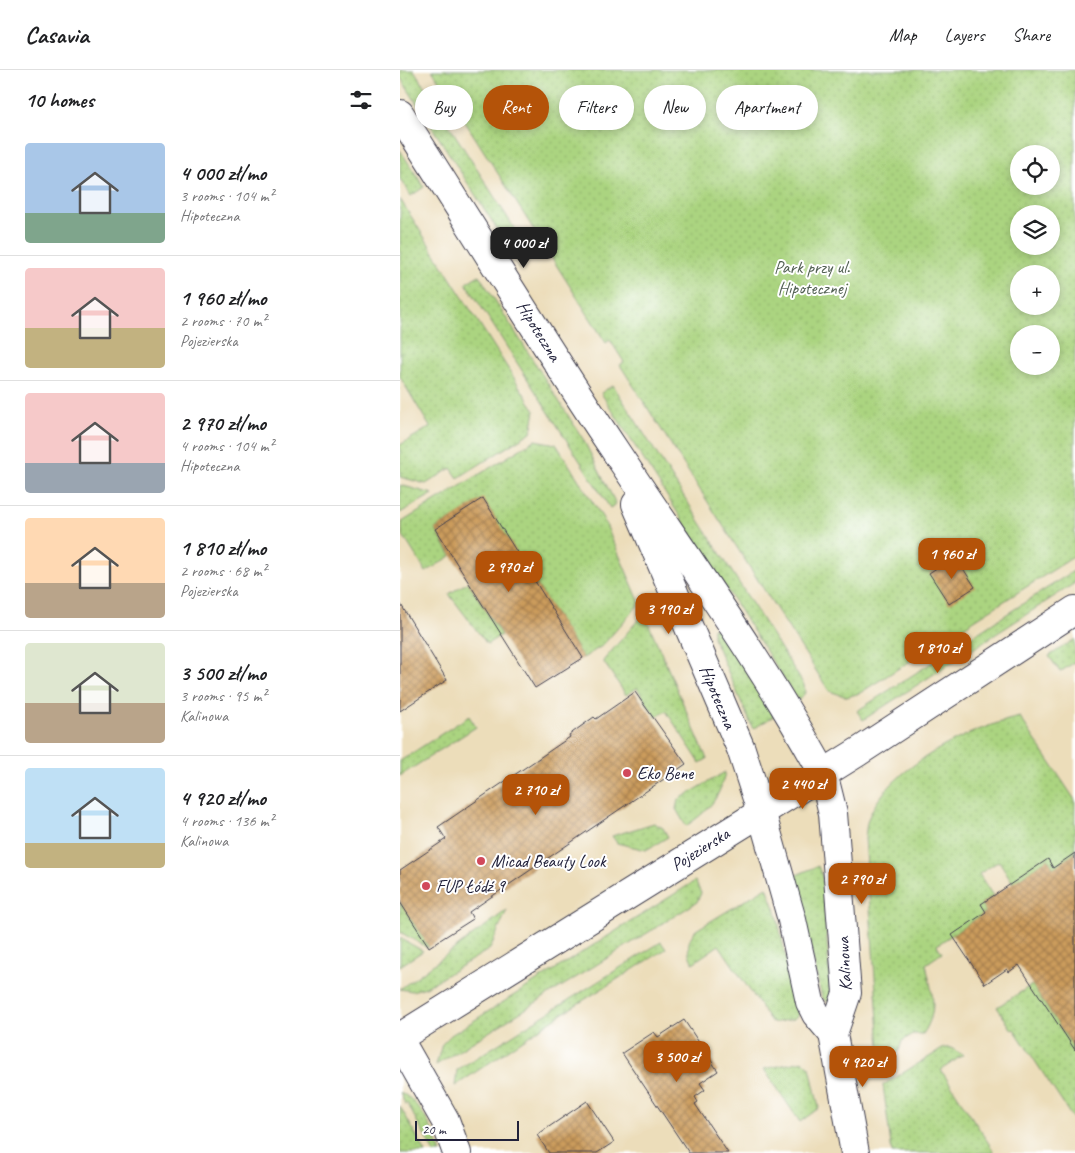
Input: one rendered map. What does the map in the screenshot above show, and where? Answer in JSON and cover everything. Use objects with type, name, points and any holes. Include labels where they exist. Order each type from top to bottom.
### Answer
[{"type":"street","name":"Hipoteczna","points":[[400,114],[612,447],[738,633],[786,708],[823,773]]},
{"type":"street","name":"Hipoteczna","points":[[612,447],[742,754],[761,811]]},
{"type":"street","name":"Pojezierska","points":[[400,1037],[823,773],[1075,610]]},
{"type":"street","name":"Kalinowa","points":[[823,773],[833,813],[847,993],[833,1034],[855,1153]]},
{"type":"street","name":"Kalinowa","points":[[761,811],[792,920],[810,1002],[816,1014],[833,1034]]},
{"type":"street","points":[[400,1041],[445,1120],[457,1153]]},
{"type":"green space","points":[[400,70],[414,70],[424,85],[415,85],[415,100],[400,77]]},
{"type":"green space","name":"Park przy ul. Hipotecznej","points":[[432,70],[1075,70],[1075,556],[860,693],[847,697],[829,691],[620,365],[624,362],[610,340],[606,343],[470,130],[473,130],[473,85],[442,85]]},
{"type":"green space","points":[[434,130],[452,130],[525,245],[513,254]]},
{"type":"green space","points":[[400,150],[424,187],[411,196],[400,179]]},
{"type":"green space","points":[[400,199],[535,411],[531,432],[458,478],[451,468],[426,484],[400,477],[400,445],[430,427],[400,377]]},
{"type":"green space","points":[[479,275],[583,439],[616,504],[610,508],[466,283]]},
{"type":"green space","points":[[613,385],[804,685],[805,693],[798,701],[601,393]]},
{"type":"green space","points":[[535,440],[556,444],[604,520],[640,603],[602,646],[583,658],[483,499],[435,529],[451,556],[426,572],[402,534],[402,522]]},
{"type":"green space","points":[[400,485],[433,494],[400,513]]},
{"type":"green space","points":[[1075,570],[1075,583],[863,720],[857,711]]},
{"type":"green space","points":[[468,582],[501,635],[487,644],[449,594]]},
{"type":"green space","points":[[644,613],[707,759],[700,763],[666,711],[656,717],[637,688],[626,695],[603,661]]},
{"type":"green space","points":[[713,628],[718,628],[721,631],[774,716],[753,729],[713,637]]},
{"type":"green space","points":[[1075,639],[1075,662],[1060,672],[1049,656]]},
{"type":"green space","points":[[469,716],[476,727],[400,776],[400,761]]},
{"type":"green space","points":[[1020,717],[1075,800],[1075,853],[1053,868],[1048,859],[1013,883],[999,861],[979,874],[993,896],[981,904],[986,912],[937,945],[942,953],[926,964],[933,1000],[933,1008],[928,1025],[923,1034],[913,1034],[902,1041],[899,1051],[881,1062],[865,838],[868,819],[878,800],[911,767],[955,740],[1000,722]]},
{"type":"green space","points":[[725,772],[720,790],[712,804],[686,826],[676,809],[678,800]]},
{"type":"green space","points":[[654,823],[663,828],[668,837],[646,850],[617,843],[612,836]]},
{"type":"green space","points":[[818,866],[822,876],[831,995],[828,1002],[822,998],[794,876]]},
{"type":"green space","points":[[695,881],[701,893],[697,902],[436,1065],[442,1044],[451,1035]]},
{"type":"green space","points":[[767,887],[776,911],[798,1015],[794,1019],[772,1023],[719,945],[693,963],[688,950],[691,938],[696,930]]},
{"type":"green space","points":[[400,902],[429,947],[428,948],[400,932]]},
{"type":"green space","points":[[507,910],[490,949],[426,987],[412,991],[400,989]]},
{"type":"green space","points":[[400,938],[423,951],[400,966]]},
{"type":"green space","points":[[661,942],[666,949],[563,1013],[455,1086],[457,1070]]},
{"type":"green space","points":[[1032,985],[1075,1050],[1075,1122],[1014,1029],[1012,1030],[997,1007]]},
{"type":"green space","points":[[944,1048],[951,1048],[963,1055],[941,1070],[995,1153],[892,1153],[883,1085]]},
{"type":"green space","points":[[803,1061],[810,1067],[819,1108],[800,1122],[764,1069]]},
{"type":"green space","points":[[400,1092],[414,1103],[426,1118],[441,1153],[434,1153]]},
{"type":"green space","points":[[400,1106],[426,1153],[400,1153]]},
{"type":"building","points":[[483,498],[583,658],[535,688],[435,529]]},
{"type":"building","points":[[955,556],[975,587],[949,604],[929,573]]},
{"type":"building","points":[[400,603],[447,680],[400,711]]},
{"type":"building","points":[[635,692],[686,764],[469,912],[473,919],[429,947],[400,902],[400,870],[446,839],[438,827],[570,737],[569,735],[594,717],[596,719]]},
{"type":"building","points":[[1075,853],[1075,1050],[1019,965],[1009,972],[1007,969],[985,984],[952,935],[986,912],[981,904],[1048,859],[1053,868]]},
{"type":"building","points":[[684,1020],[718,1071],[700,1083],[705,1090],[695,1097],[698,1102],[695,1104],[728,1153],[689,1153],[622,1053],[654,1032],[658,1037]]},
{"type":"building","points":[[587,1101],[614,1142],[597,1153],[549,1153],[537,1135]]},
{"type":"place","name":"Eko Bene","points":[[627,773]]},
{"type":"place","name":"Micad Beauty Look","points":[[481,861]]},
{"type":"place","name":"FUP Łódź 9","points":[[426,886]]}]
